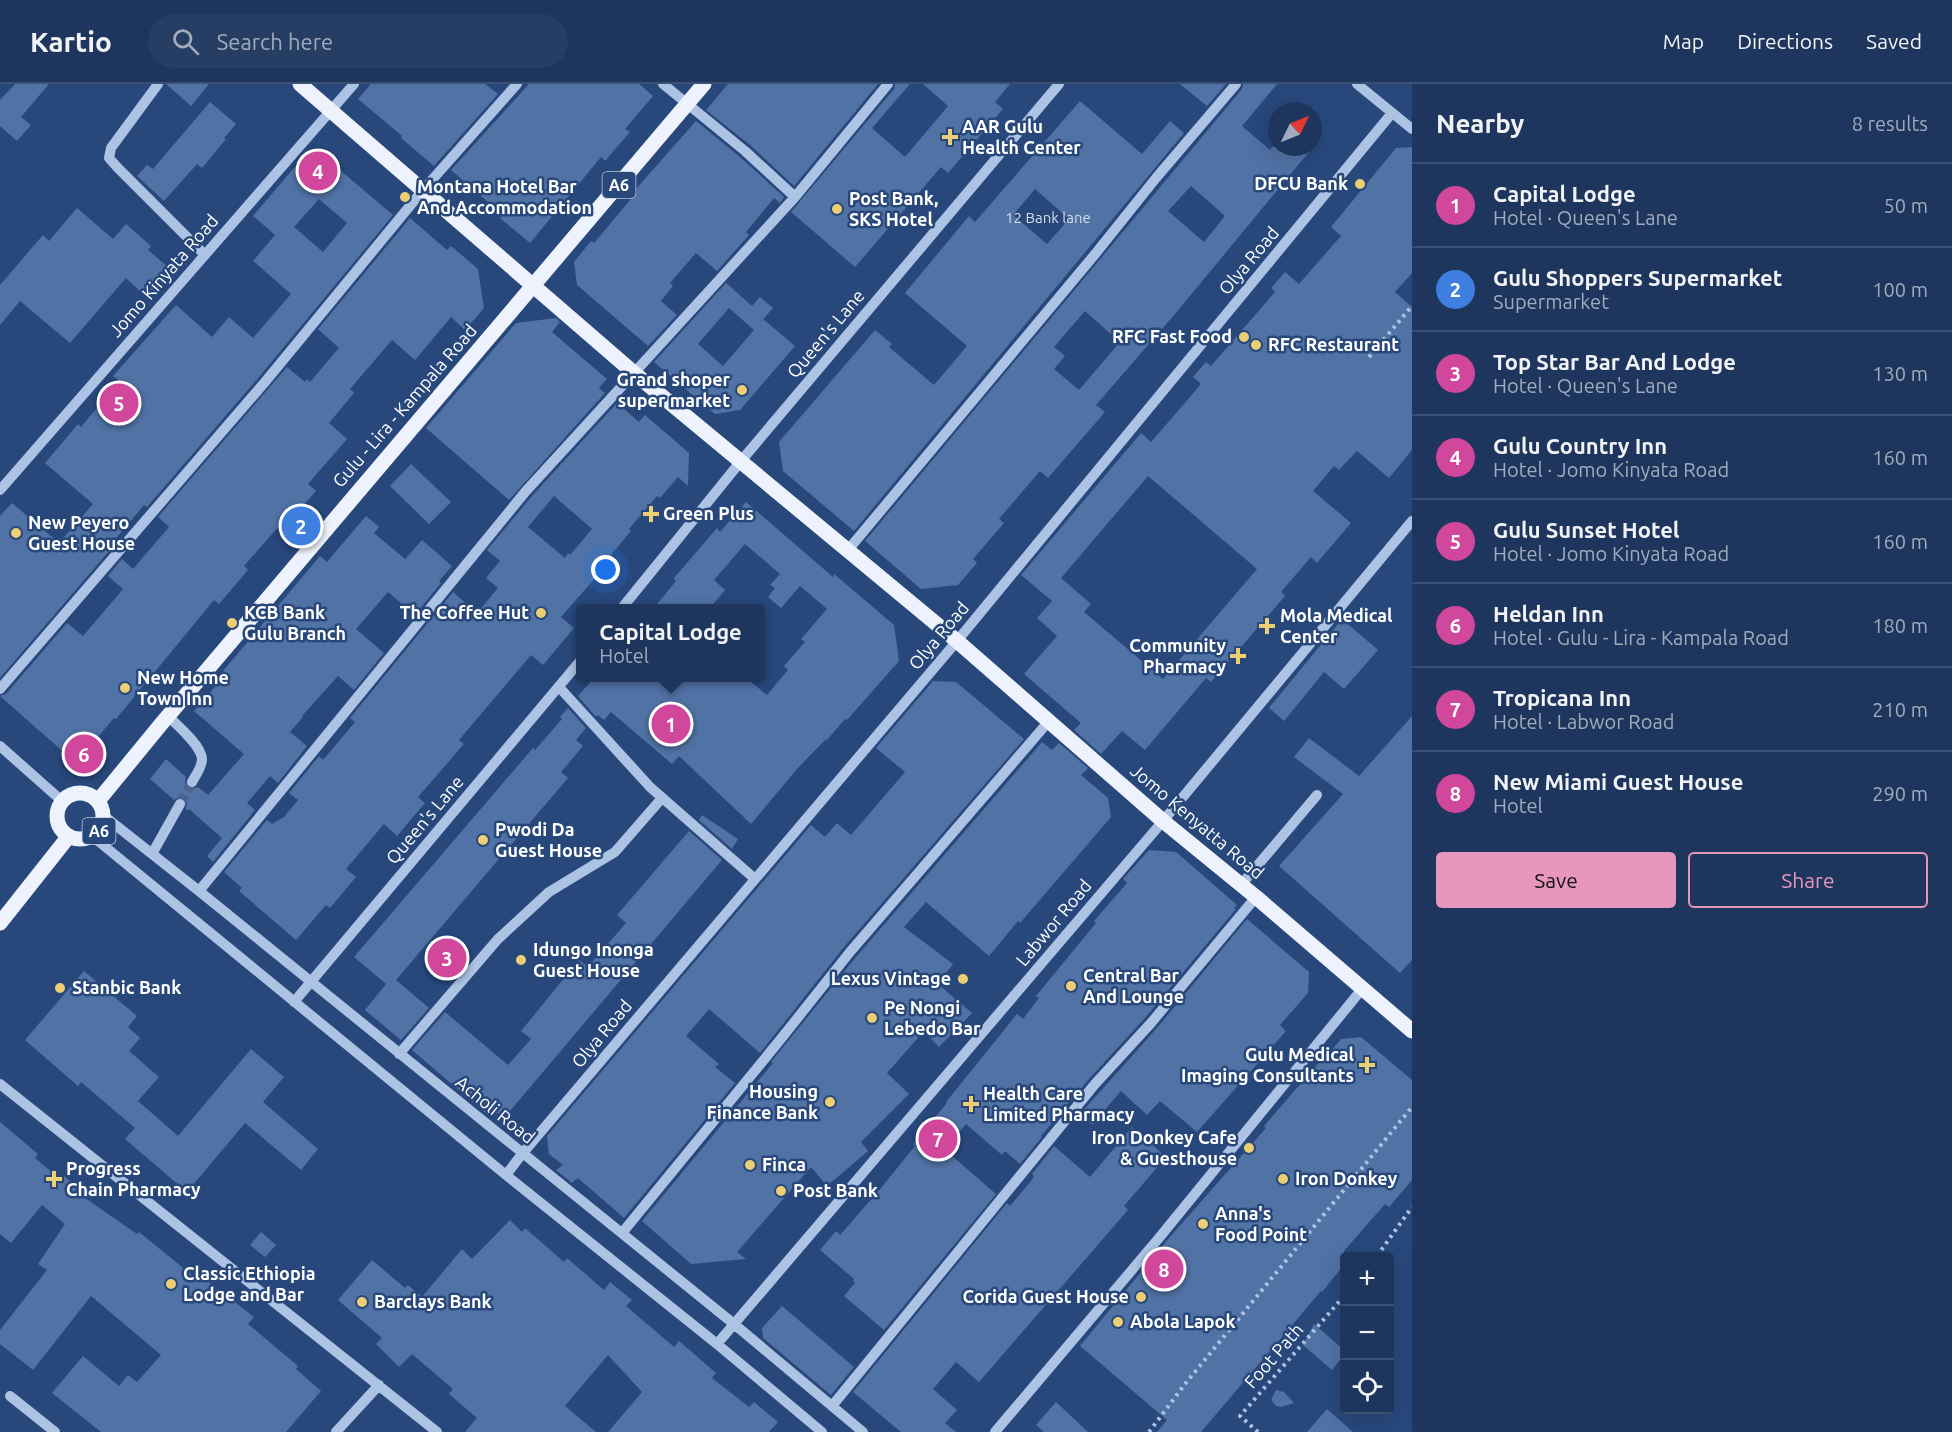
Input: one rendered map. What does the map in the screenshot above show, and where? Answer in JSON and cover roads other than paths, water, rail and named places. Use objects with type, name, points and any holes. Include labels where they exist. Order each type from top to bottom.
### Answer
[{"type":"main road","name":"Jomo Kenyatta Road","points":[[300,84],[634,373],[957,642],[1163,821],[1256,897],[1412,1031]]},
{"type":"main road","name":"A6","points":[[534,286],[704,84]]},
{"type":"main road","name":"Gulu - Lira - Kampala Road","points":[[98,801],[534,286]]},
{"type":"main road","name":"A6","points":[[84,793],[92,795],[102,808],[103,824],[98,831],[85,839],[69,837],[58,824],[58,808],[62,801],[68,796],[84,793]]},
{"type":"main road","name":"A6","points":[[0,923],[69,837]]},
{"type":"street","points":[[158,84],[111,148],[109,158],[204,254]]},
{"type":"street","name":"Jomo Kinyata Road","points":[[0,490],[354,84]]},
{"type":"street","points":[[0,688],[265,382],[423,190],[517,84]]},
{"type":"street","points":[[663,84],[745,151],[795,197]]},
{"type":"street","points":[[199,891],[526,491],[795,197],[888,84]]},
{"type":"street","name":"Queen's Lane","points":[[626,604],[741,461],[1059,84]]},
{"type":"street","points":[[848,550],[1236,84]]},
{"type":"street","points":[[1357,84],[1412,129]]},
{"type":"street","name":"Olya Road","points":[[506,1175],[957,642],[1392,113]]},
{"type":"street","name":"Labwor Road","points":[[717,1344],[1163,821],[1412,521]]},
{"type":"street","name":"Queen's Lane","points":[[294,1002],[576,666]]},
{"type":"street","points":[[559,687],[650,787],[755,879]]},
{"type":"street","points":[[168,716],[196,746],[202,758],[200,768],[192,782]]},
{"type":"street","points":[[622,1233],[850,952],[1049,721]]},
{"type":"street","points":[[0,746],[62,801]]},
{"type":"street","points":[[1241,885],[1317,795]]},
{"type":"street","points":[[399,1054],[498,939],[549,892],[615,852],[662,798]]},
{"type":"street","points":[[152,854],[180,804]]},
{"type":"street","name":"Acholi Road","points":[[104,816],[622,1233],[863,1432]]},
{"type":"street","points":[[92,836],[822,1432]]},
{"type":"street","points":[[832,1406],[1095,1084],[1151,1023],[1256,897]]},
{"type":"street","points":[[994,1432],[1159,1238],[1362,989]]},
{"type":"street","points":[[0,1084],[437,1432]]},
{"type":"street","points":[[336,1432],[379,1384]]},
{"type":"street","points":[[10,1396],[55,1432]]},
{"type":"tunnel","points":[[180,804],[192,782]]},
{"type":"place","name":"AAR Gulu Health Center","points":[[950,137]]},
{"type":"place","name":"Gulu Country Inn","points":[[318,171]]},
{"type":"place","name":"DFCU Bank","points":[[1360,184]]},
{"type":"place","name":"Montana Hotel Bar And Accommodation","points":[[405,197]]},
{"type":"place","name":"Post Bank, SKS Hotel","points":[[837,209]]},
{"type":"place","name":"RFC Fast Food","points":[[1244,337]]},
{"type":"place","name":"RFC Restaurant","points":[[1256,345]]},
{"type":"place","name":"Grand shoper super market","points":[[742,390]]},
{"type":"place","name":"Gulu Sunset Hotel","points":[[119,403]]},
{"type":"place","name":"Green Plus","points":[[651,514]]},
{"type":"place","name":"Gulu Shoppers Supermarket","points":[[301,526]]},
{"type":"place","name":"New Peyero Guest House","points":[[16,533]]},
{"type":"place","name":"The Coffee Hut","points":[[541,613]]},
{"type":"place","name":"KCB Bank Gulu Branch","points":[[232,623]]},
{"type":"place","name":"Mola Medical Center","points":[[1267,626]]},
{"type":"place","name":"Community Pharmacy","points":[[1238,656]]},
{"type":"place","name":"New Home Town Inn","points":[[125,688]]},
{"type":"place","name":"Capital Lodge","points":[[671,724]]},
{"type":"place","name":"Heldan Inn","points":[[84,754]]},
{"type":"place","name":"Pwodi Da Guest House","points":[[483,840]]},
{"type":"place","name":"Top Star Bar And Lodge","points":[[447,958]]},
{"type":"place","name":"Idungo Inonga Guest House","points":[[521,960]]},
{"type":"place","name":"Lexus Vintage","points":[[963,979]]},
{"type":"place","name":"Central Bar And Lounge","points":[[1071,986]]},
{"type":"place","name":"Stanbic Bank","points":[[60,988]]},
{"type":"place","name":"Pe Nongi Lebedo Bar","points":[[872,1018]]},
{"type":"place","name":"Gulu Medical Imaging Consultants","points":[[1367,1065]]},
{"type":"place","name":"Housing Finance Bank","points":[[830,1102]]},
{"type":"place","name":"Health Care Limited Pharmacy","points":[[971,1104]]},
{"type":"place","name":"Tropicana Inn","points":[[938,1139]]},
{"type":"place","name":"Iron Donkey Cafe & Guesthouse","points":[[1249,1148]]},
{"type":"place","name":"Finca","points":[[750,1165]]},
{"type":"place","name":"Progress Chain Pharmacy","points":[[54,1179]]},
{"type":"place","name":"Iron Donkey","points":[[1283,1179]]},
{"type":"place","name":"Post Bank","points":[[781,1191]]},
{"type":"place","name":"Anna's Food Point","points":[[1203,1224]]},
{"type":"place","name":"New Miami Guest House","points":[[1164,1269]]},
{"type":"place","name":"Classic Ethiopia Lodge and Bar","points":[[171,1284]]},
{"type":"place","name":"Corida Guest House","points":[[1141,1297]]},
{"type":"place","name":"Barclays Bank","points":[[362,1302]]},
{"type":"place","name":"Abola Lapok","points":[[1118,1322]]}]
